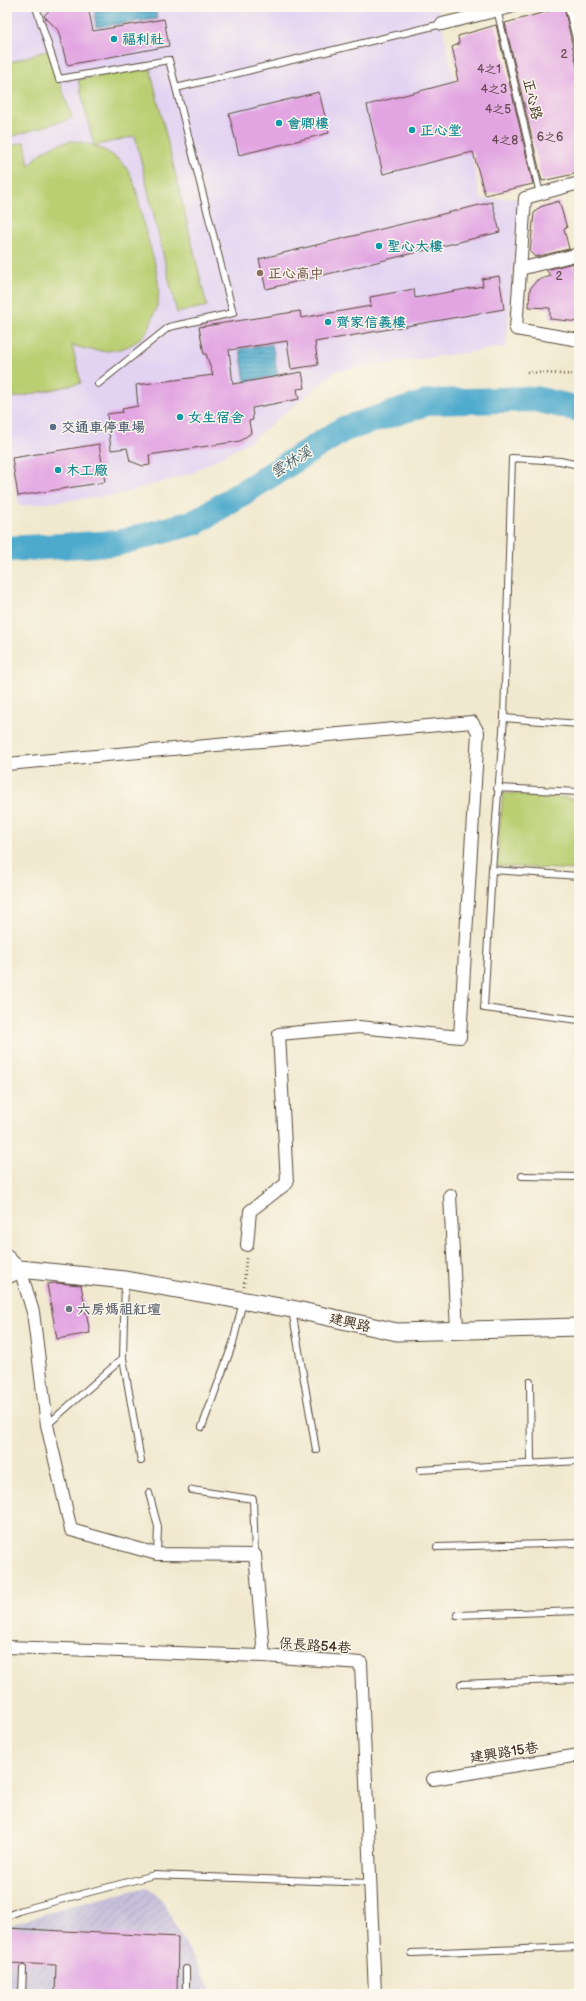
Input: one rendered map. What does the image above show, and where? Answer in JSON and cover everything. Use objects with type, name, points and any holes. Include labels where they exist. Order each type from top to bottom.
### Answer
[{"type":"street","points":[[442,24],[497,9],[511,7]]},
{"type":"street","points":[[579,183],[525,198],[516,329],[579,340]]},
{"type":"street","points":[[520,269],[579,254]]},
{"type":"street","points":[[7,764],[472,722],[478,732],[460,1037],[359,1027],[279,1034],[287,1183],[250,1211],[247,1245]]},
{"type":"street","points":[[450,1195],[456,1330]]},
{"type":"street","points":[[7,1256],[13,1272],[33,1312],[47,1426],[71,1530],[157,1554],[255,1555],[264,1656]]},
{"type":"street","name":"建興路","points":[[13,1272],[125,1280],[292,1309],[397,1332],[579,1327]]},
{"type":"street","name":"保長路54巷","points":[[7,1647],[264,1656],[361,1664],[375,1994]]},
{"type":"street","name":"建興路15巷","points":[[433,1779],[579,1755]]},
{"type":"lane","points":[[36,7],[60,79],[169,60],[233,313],[169,327],[98,384]]},
{"type":"lane","points":[[568,7],[579,50]]},
{"type":"lane","name":"正心路","points":[[497,9],[540,194]]},
{"type":"lane","points":[[176,88],[442,24]]},
{"type":"lane","points":[[579,465],[560,461],[512,458],[504,718],[497,788],[484,1008],[579,1020]]},
{"type":"lane","points":[[504,718],[579,724]]},
{"type":"lane","points":[[497,788],[579,792]]},
{"type":"lane","points":[[492,870],[579,876]]},
{"type":"lane","points":[[522,1176],[579,1177]]},
{"type":"lane","points":[[125,1280],[123,1358],[141,1461]]},
{"type":"lane","points":[[202,1427],[233,1342],[243,1301]]},
{"type":"lane","points":[[292,1309],[316,1450]]},
{"type":"lane","points":[[47,1426],[123,1358]]},
{"type":"lane","points":[[530,1382],[531,1464]]},
{"type":"lane","points":[[420,1470],[579,1462]]},
{"type":"lane","points":[[192,1490],[253,1499],[255,1555]]},
{"type":"lane","points":[[149,1493],[158,1527],[157,1554]]},
{"type":"lane","points":[[437,1547],[579,1543]]},
{"type":"lane","points":[[457,1615],[579,1612]]},
{"type":"lane","points":[[461,1684],[579,1679]]},
{"type":"lane","points":[[7,1916],[22,1910],[154,1875],[371,1883]]},
{"type":"lane","points":[[412,1953],[579,1947]]},
{"type":"lane","points":[[22,1994],[23,1969]]},
{"type":"lane","points":[[186,1969],[186,1994]]},
{"type":"path","points":[[528,372],[579,375]]},
{"type":"path","points":[[243,1301],[247,1245]]},
{"type":"shaded area","name":"正心高中","points":[[7,7],[438,7],[481,199],[519,198],[506,347],[336,371],[253,439],[190,474],[117,495],[19,506],[7,447]]},
{"type":"shaded area","points":[[147,1887],[161,1899],[213,1994],[7,1994],[7,1926],[66,1907]]},
{"type":"green space","points":[[49,50],[72,118],[7,138],[7,63]]},
{"type":"green space","points":[[149,64],[207,306],[177,313],[135,136],[94,146],[78,80]]},
{"type":"green space","points":[[71,141],[85,143],[100,148],[114,156],[129,172],[135,186],[144,226],[156,268],[159,295],[155,313],[147,331],[133,344],[117,350],[108,351],[89,350],[72,345],[81,383],[14,398],[7,367],[7,147],[25,142],[29,166],[42,152],[52,146]]},
{"type":"green space","points":[[503,793],[579,799],[579,870],[496,866]]},
{"type":"water","points":[[94,7],[155,7],[157,19],[96,27]]},
{"type":"water","points":[[272,344],[278,377],[245,382],[240,349]]},
{"type":"building","name":"福利社","points":[[52,7],[88,7],[93,31],[164,19],[169,46],[67,65],[58,30],[44,16]]},
{"type":"building","points":[[564,7],[579,76],[579,173],[542,181],[505,23]]},
{"type":"building","points":[[496,25],[533,184],[485,195],[473,152],[383,174],[367,105],[458,81],[456,72],[458,72],[452,47],[459,44],[458,36]]},
{"type":"building","name":"會卿樓","points":[[319,92],[329,133],[239,155],[229,114]]},
{"type":"building","points":[[559,201],[567,228],[564,229],[569,249],[535,257],[530,252],[534,213],[540,207]]},
{"type":"building","name":"聖心大樓","points":[[492,202],[500,232],[266,289],[259,259]]},
{"type":"building","points":[[573,263],[574,269],[579,268],[579,322],[550,319],[550,308],[529,307],[530,289],[537,280],[551,276],[546,270]]},
{"type":"building","points":[[499,276],[504,309],[315,342],[318,365],[291,369],[287,341],[229,350],[233,384],[302,372],[305,388],[297,389],[299,399],[252,408],[253,420],[249,421],[251,433],[240,441],[149,455],[150,465],[143,466],[130,461],[127,448],[111,450],[107,414],[123,412],[122,409],[138,406],[136,385],[213,375],[206,354],[204,354],[199,327],[300,311],[301,318],[371,306],[370,297],[414,289],[415,298],[483,286],[482,279]]},
{"type":"building","name":"木工廠","points":[[99,444],[105,482],[18,496],[12,458]]},
{"type":"building","name":"六房媽祖紅壇","points":[[56,1283],[81,1285],[90,1333],[57,1339],[47,1284]]},
{"type":"building","points":[[7,1928],[178,1937],[177,1994],[55,1994],[56,1965],[7,1963]]},
{"type":"waterway","name":"雲林溪","points":[[7,549],[118,543],[196,522],[344,429],[430,402],[535,399],[579,409]]},
{"type":"place","name":"福利社","points":[[114,39]]},
{"type":"place","name":"會卿樓","points":[[279,123]]},
{"type":"place","name":"正心堂","points":[[412,130]]},
{"type":"place","name":"聖心大樓","points":[[379,246]]},
{"type":"place","name":"正心高中","points":[[260,273]]},
{"type":"place","name":"齊家信義樓","points":[[328,322]]},
{"type":"place","name":"女生宿舍","points":[[180,417]]},
{"type":"place","name":"交通車停車場","points":[[53,427]]},
{"type":"place","name":"木工廠","points":[[58,470]]},
{"type":"place","name":"六房媽祖紅壇","points":[[69,1309]]}]
